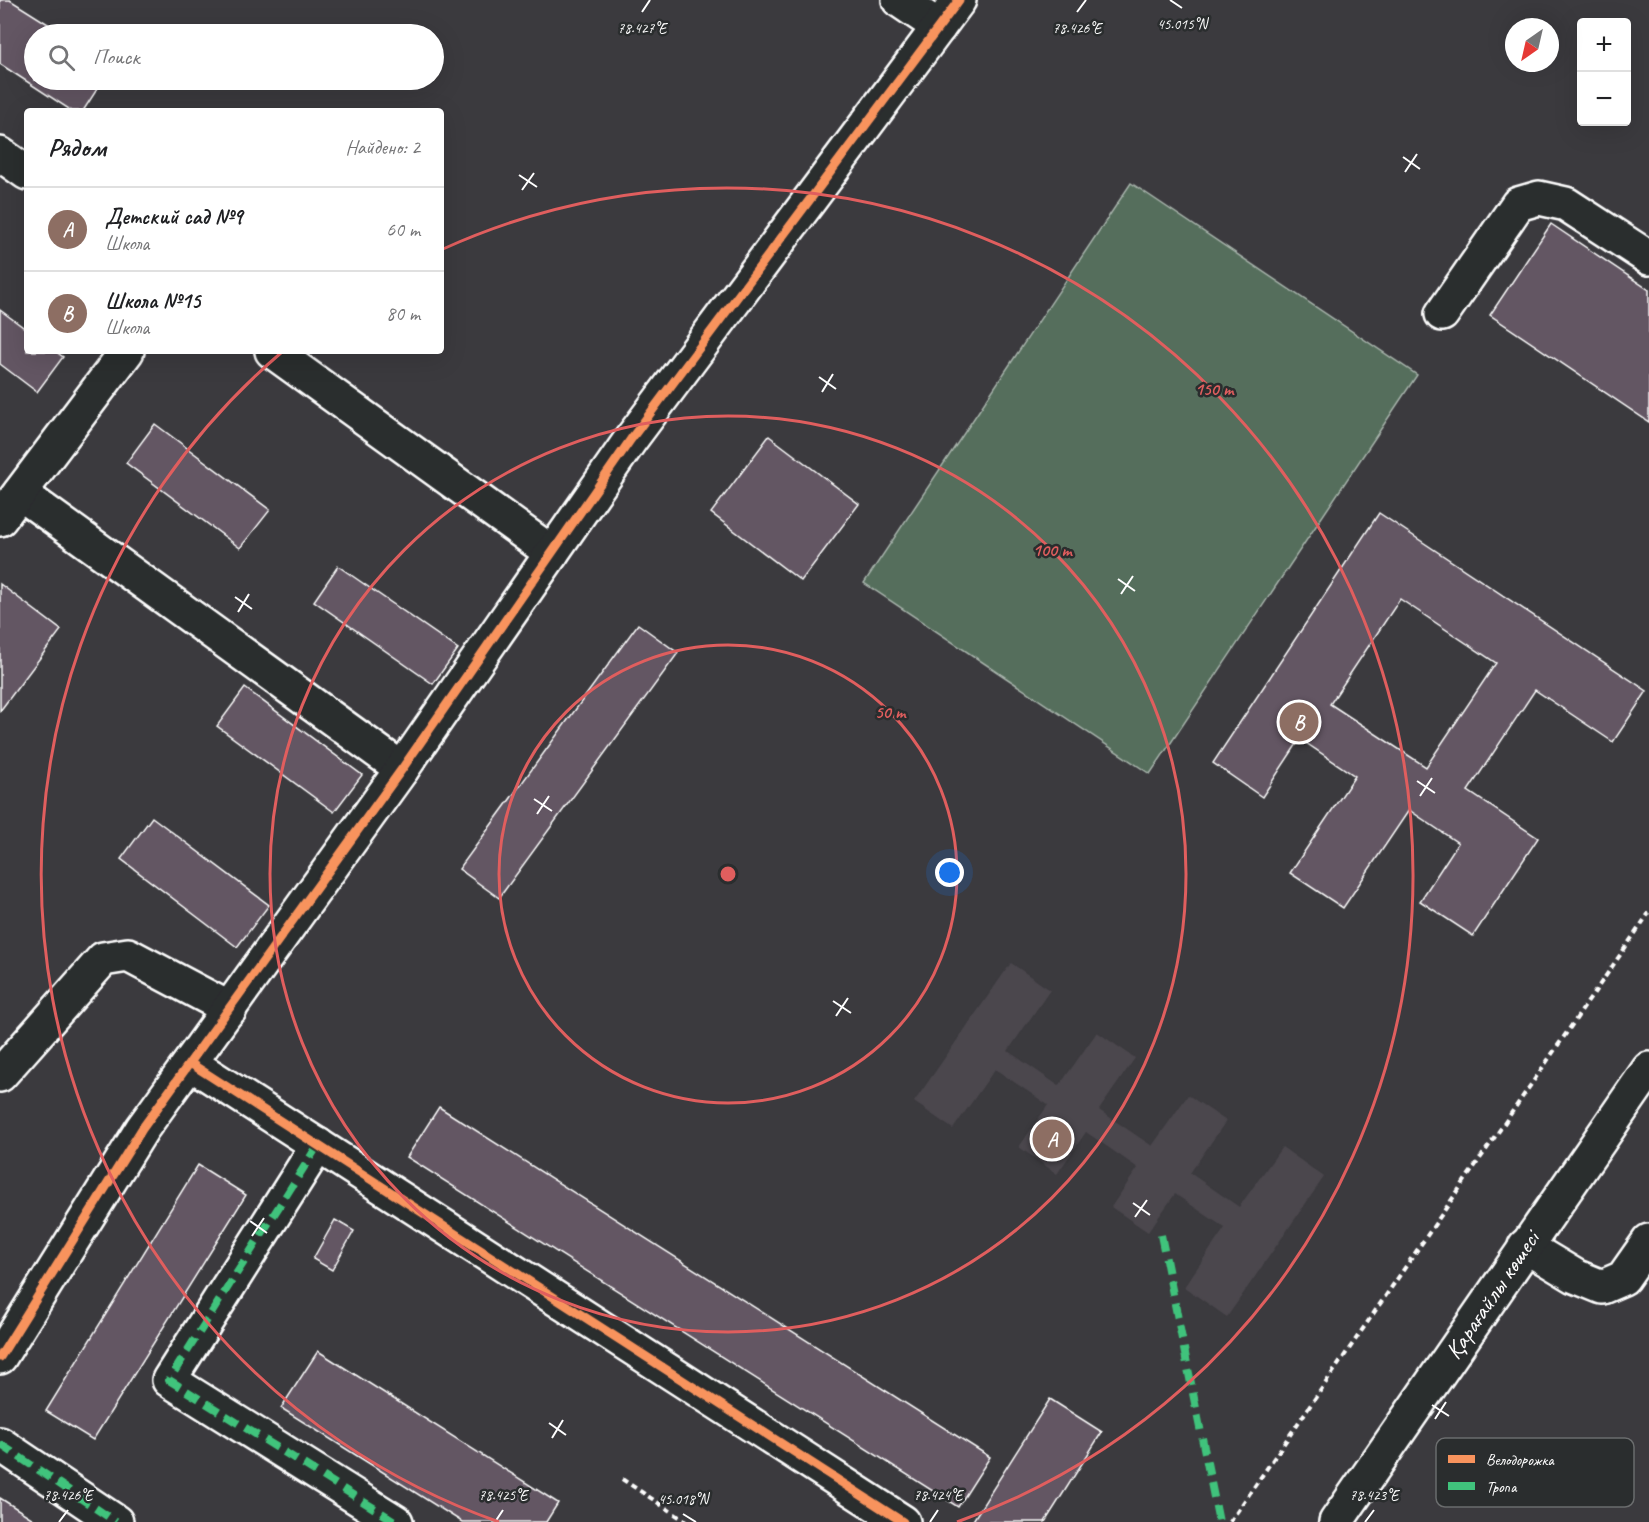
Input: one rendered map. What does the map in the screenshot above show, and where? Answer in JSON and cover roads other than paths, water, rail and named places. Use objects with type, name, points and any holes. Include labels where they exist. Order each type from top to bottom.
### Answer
[{"type":"street","points":[[899,0],[939,27]]},
{"type":"street","points":[[0,1357],[142,1129],[402,769],[631,439],[959,0]]},
{"type":"street","points":[[0,154],[24,171]]},
{"type":"street","points":[[1442,314],[1518,204],[1527,201],[1539,198],[1566,204],[1649,258]]},
{"type":"street","points":[[0,519],[125,354]]},
{"type":"street","points":[[276,354],[552,553]]},
{"type":"street","points":[[20,493],[402,769]]},
{"type":"street","points":[[0,1076],[103,959],[128,955],[230,1009]]},
{"type":"street","points":[[190,1063],[903,1522]]},
{"type":"street","name":"Қарағайлы көшесі","points":[[1336,1522],[1649,1069]]},
{"type":"street","points":[[318,1145],[169,1380],[396,1522]]},
{"type":"street","points":[[1525,1246],[1575,1276],[1602,1287],[1623,1278],[1649,1241]]},
{"type":"street","points":[[0,1444],[116,1522]]},
{"type":"place","name":"Школа №15","points":[[1299,722]]},
{"type":"place","name":"Детский сад №9","points":[[1052,1139]]}]
